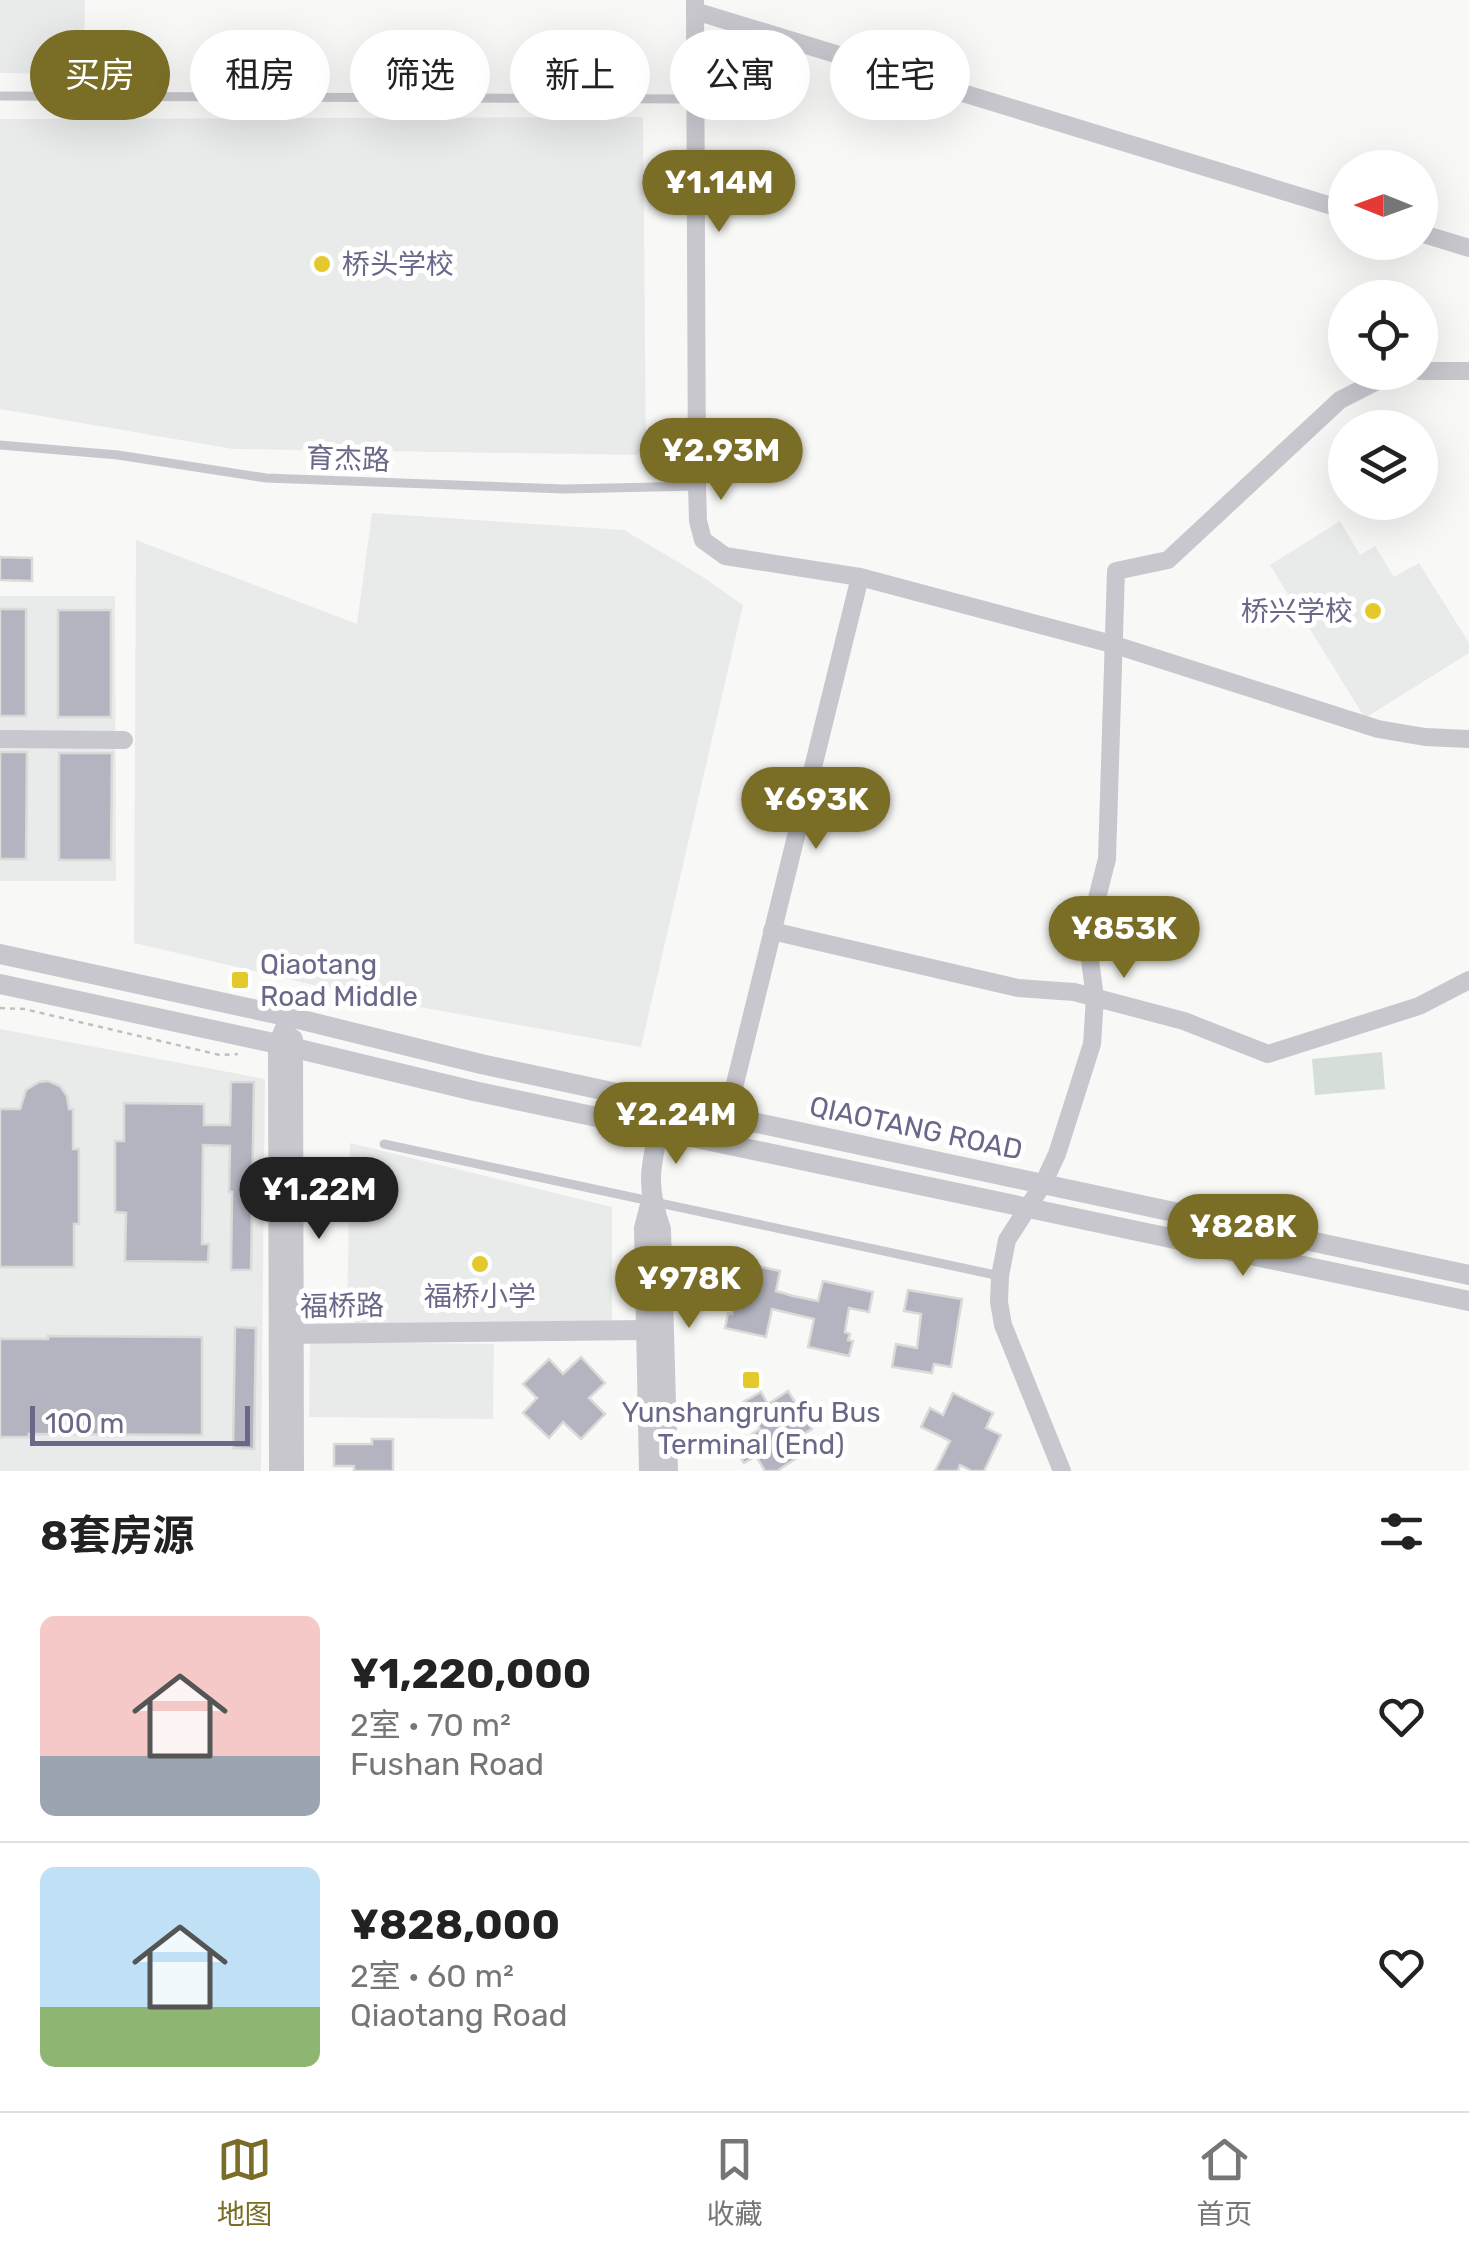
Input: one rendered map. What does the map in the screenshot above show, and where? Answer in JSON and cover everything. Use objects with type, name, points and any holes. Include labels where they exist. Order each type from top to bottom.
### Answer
[{"type":"street","points":[[695,6],[1328,205]]},
{"type":"street","points":[[695,120],[697,486],[703,540],[725,556],[860,577],[1112,644],[1378,729],[1469,739]]},
{"type":"street","points":[[1438,239],[1469,248]]},
{"type":"street","points":[[1438,371],[1469,372]]},
{"type":"street","points":[[1062,1471],[1003,1325],[1000,1276],[1007,1240],[1057,1154],[1092,1044],[1095,998],[1087,937],[1107,859],[1116,571],[1168,560],[1340,400],[1359,390]]},
{"type":"street","points":[[726,1116],[860,577]]},
{"type":"street","points":[[0,740],[124,740]]},
{"type":"street","points":[[772,931],[1018,988],[1074,992],[1184,1021],[1268,1054],[1419,1006],[1469,980]]},
{"type":"street","name":"QIAOTANG ROAD","points":[[0,954],[290,1017],[481,1064],[1469,1274]]},
{"type":"street","name":"QIAOTANG ROAD","points":[[0,984],[474,1091],[1469,1302]]},
{"type":"street","points":[[290,1017],[286,1046],[286,1334],[294,1471]]},
{"type":"street","points":[[659,1130],[650,1179],[661,1229],[668,1471]]},
{"type":"street","points":[[649,1471],[644,1228],[652,1201]]},
{"type":"street","name":"福桥路","points":[[286,1334],[646,1330]]},
{"type":"street","points":[[278,1471],[286,1334]]},
{"type":"lane","points":[[0,96],[670,99]]},
{"type":"lane","name":"育杰路","points":[[0,445],[118,455],[266,478],[565,489],[697,486]]},
{"type":"lane","points":[[384,1144],[1000,1276]]},
{"type":"path","points":[[0,1008],[24,1009],[220,1055],[246,1053]]},
{"type":"shaded area","points":[[0,0],[85,0],[85,30],[30,30],[30,73],[0,73]]},
{"type":"shaded area","name":"桥头学校","points":[[0,119],[643,120],[646,455],[233,449],[0,409]]},
{"type":"shaded area","points":[[372,513],[624,530],[743,605],[641,1047],[369,998],[134,943],[136,540],[357,624]]},
{"type":"shaded area","name":"桥兴学校","points":[[1340,521],[1360,555],[1375,546],[1394,577],[1419,563],[1469,643],[1469,653],[1365,718],[1270,565]]},
{"type":"shaded area","points":[[0,596],[115,596],[116,881],[0,881]]},
{"type":"shaded area","points":[[0,1029],[265,1079],[261,1471],[0,1471]]},
{"type":"shaded area","points":[[1382,1052],[1385,1089],[1315,1095],[1312,1059]]},
{"type":"shaded area","name":"福桥小学","points":[[350,1143],[612,1207],[612,1321],[347,1324]]},
{"type":"shaded area","points":[[310,1342],[494,1344],[493,1419],[309,1417]]},
{"type":"building","points":[[0,557],[32,558],[32,581],[0,580]]},
{"type":"building","points":[[0,609],[26,609],[26,716],[0,716]]},
{"type":"building","points":[[58,610],[111,610],[111,717],[58,717]]},
{"type":"building","points":[[0,752],[27,752],[26,859],[0,859]]},
{"type":"building","points":[[59,753],[112,753],[111,860],[59,860]]},
{"type":"building","points":[[39,1082],[60,1086],[69,1109],[73,1109],[73,1149],[79,1149],[79,1224],[74,1224],[74,1267],[0,1267],[0,1109],[20,1109],[26,1090]]},
{"type":"building","points":[[231,1082],[254,1082],[251,1270],[231,1270],[230,1146],[203,1145],[202,1244],[209,1244],[208,1262],[125,1261],[126,1213],[115,1212],[115,1141],[124,1141],[124,1103],[204,1104],[204,1125],[230,1125]]},
{"type":"building","points":[[730,1260],[780,1271],[776,1291],[793,1296],[818,1301],[823,1281],[873,1292],[869,1312],[849,1308],[845,1332],[850,1334],[848,1340],[853,1341],[849,1356],[808,1347],[814,1319],[772,1309],[766,1337],[725,1328],[728,1313],[732,1314],[733,1307],[739,1308],[745,1284],[725,1280]]},
{"type":"building","points":[[908,1290],[962,1299],[951,1367],[934,1364],[932,1373],[892,1367],[896,1344],[917,1348],[921,1314],[904,1311]]},
{"type":"building","points":[[235,1327],[256,1328],[254,1449],[233,1448]]},
{"type":"building","points":[[202,1337],[202,1435],[0,1437],[0,1339]]},
{"type":"building","points":[[581,1357],[605,1383],[589,1398],[605,1414],[581,1439],[563,1422],[549,1438],[523,1413],[537,1398],[523,1384],[549,1359],[563,1374]]},
{"type":"building","points":[[788,1391],[812,1429],[797,1438],[806,1452],[777,1471],[765,1471],[756,1456],[744,1463],[733,1446],[760,1429],[743,1402],[761,1392],[768,1404]]},
{"type":"building","points":[[953,1393],[993,1413],[986,1428],[1001,1435],[984,1471],[960,1465],[958,1471],[935,1471],[950,1441],[921,1427],[930,1408],[943,1415]]},
{"type":"building","points":[[372,1439],[393,1439],[393,1471],[354,1471],[354,1466],[334,1466],[334,1444],[372,1444]]},
{"type":"place","name":"桥头学校","points":[[322,264]]},
{"type":"place","name":"桥兴学校","points":[[1373,611]]},
{"type":"place","name":"Qiaotang Road Middle","points":[[240,980]]},
{"type":"place","name":"福桥小学","points":[[480,1264]]},
{"type":"place","name":"Yunshangrunfu Bus Terminal (End)","points":[[751,1380]]}]
